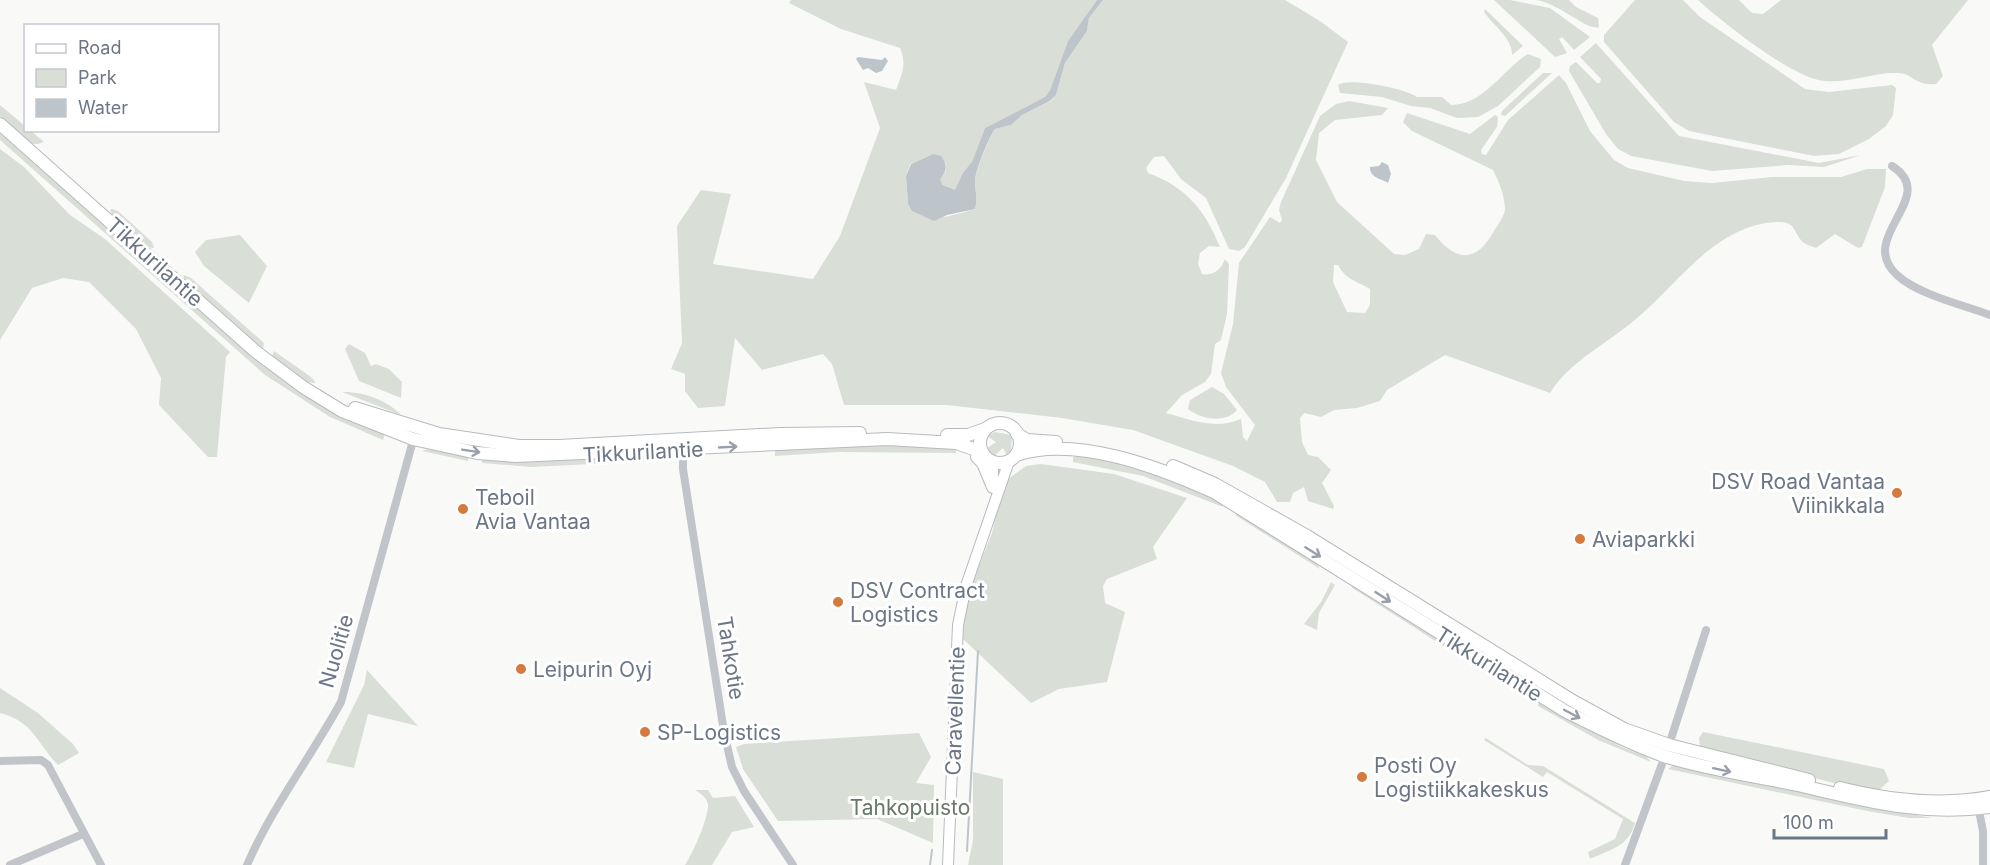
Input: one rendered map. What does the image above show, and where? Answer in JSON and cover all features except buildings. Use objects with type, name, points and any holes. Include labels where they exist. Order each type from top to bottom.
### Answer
[{"type":"main road","name":"Tikkurilantie","points":[[0,124],[277,370],[342,411],[415,434],[477,453],[516,456],[818,433],[968,435],[985,429]]},
{"type":"main road","points":[[1001,423],[1008,425],[1017,434],[1020,444],[1012,458],[1000,463],[985,456],[980,440],[985,429],[1001,423]]},
{"type":"main road","name":"Tikkurilantie","points":[[1017,434],[1027,440],[1081,444],[1118,450],[1189,472],[1215,484],[1349,561],[1582,706],[1667,750]]},
{"type":"main road","name":"Tikkurilantie","points":[[683,444],[887,440],[956,442],[985,456]]},
{"type":"main road","points":[[956,442],[983,463],[993,487]]},
{"type":"main road","name":"Tikkurilantie","points":[[1012,458],[1052,448],[1116,457],[1183,478],[1214,492],[1565,711],[1610,734],[1667,750],[1872,794],[1925,801],[1986,803]]},
{"type":"main road","name":"Caravellentie","points":[[985,456],[993,470],[992,516]]},
{"type":"main road","name":"Caravellentie","points":[[948,865],[958,625],[966,586],[992,516],[1002,476],[1012,458]]},
{"type":"main road","name":"Caravellentie","points":[[950,840],[952,865]]},
{"type":"street","points":[[1892,166],[1905,178],[1908,186],[1904,207],[1886,236],[1884,246],[1889,266],[1908,283],[1990,315]]},
{"type":"street","name":"Nuolitie","points":[[247,865],[277,803],[320,741],[341,702],[415,434]]},
{"type":"street","name":"Tahkotie","points":[[683,444],[683,469],[732,767],[744,791],[793,865]]},
{"type":"street","points":[[1625,865],[1667,750],[1706,630]]},
{"type":"street","points":[[0,761],[41,760],[48,765],[82,834],[101,865]]},
{"type":"street","points":[[1983,865],[1986,803]]},
{"type":"street","points":[[10,865],[82,834]]},
{"type":"green space","points":[[791,0],[1097,0],[1068,41],[1050,90],[1045,97],[985,128],[972,163],[955,191],[942,186],[939,179],[946,171],[946,164],[933,154],[910,164],[906,176],[908,204],[914,211],[930,217],[948,216],[975,209],[975,178],[995,129],[1011,125],[1022,115],[1051,101],[1056,95],[1065,63],[1087,31],[1089,18],[1103,0],[1285,0],[1320,21],[1348,42],[1286,178],[1245,247],[1239,251],[1229,249],[1206,198],[1181,179],[1164,156],[1154,157],[1146,168],[1148,173],[1184,193],[1193,201],[1208,222],[1220,247],[1209,246],[1200,253],[1198,264],[1202,274],[1216,271],[1225,259],[1229,264],[1227,314],[1221,340],[1215,344],[1211,374],[1205,382],[1182,395],[1166,413],[1213,424],[1241,419],[1243,437],[1247,441],[1255,425],[1226,387],[1221,373],[1233,324],[1239,263],[1270,217],[1280,223],[1282,220],[1279,210],[1281,202],[1320,116],[1336,104],[1349,101],[1388,108],[1382,115],[1335,120],[1319,133],[1316,160],[1337,202],[1394,254],[1405,255],[1419,249],[1426,234],[1435,235],[1451,251],[1466,255],[1474,253],[1481,249],[1487,241],[1505,210],[1503,194],[1493,170],[1412,131],[1403,122],[1407,113],[1470,134],[1495,115],[1498,117],[1497,127],[1481,150],[1482,154],[1486,155],[1508,120],[1559,75],[1566,83],[1590,131],[1614,160],[1628,168],[1684,181],[1712,183],[1772,177],[1841,177],[1867,169],[1886,169],[1885,187],[1862,247],[1858,248],[1835,234],[1816,248],[1803,242],[1794,228],[1783,222],[1755,226],[1735,233],[1699,258],[1636,319],[1568,371],[1550,393],[1445,355],[1387,390],[1380,401],[1357,408],[1334,410],[1321,417],[1304,413],[1300,418],[1302,442],[1308,455],[1318,457],[1331,470],[1322,483],[1334,506],[1333,509],[1308,501],[1304,487],[1293,493],[1290,502],[1277,502],[1265,482],[1233,466],[1133,430],[1062,418],[946,405],[844,405],[832,364],[823,354],[762,370],[735,338],[725,406],[698,408],[685,391],[685,374],[671,369],[682,343],[677,226],[701,190],[731,194],[713,264],[813,279],[840,236],[880,128],[864,82],[896,90],[903,69],[900,48],[841,29],[789,3]],"holes":[[[1334,265],[1338,265],[1348,277],[1370,289],[1370,305],[1365,313],[1347,312],[1333,282]]]},
{"type":"green space","points":[[1494,0],[1510,0],[1550,8],[1590,37],[1574,50],[1562,37],[1559,39],[1567,53],[1555,57]]},
{"type":"green space","points":[[1535,0],[1569,0],[1576,7],[1598,18],[1599,27],[1588,25],[1553,6]]},
{"type":"green space","points":[[1635,0],[1683,0],[1700,17],[1805,89],[1829,92],[1892,85],[1896,88],[1893,115],[1886,126],[1869,139],[1839,154],[1814,156],[1689,131],[1674,122],[1604,42],[1604,35]]},
{"type":"green space","points":[[1698,0],[1739,0],[1752,13],[1763,14],[1781,0],[1968,0],[1932,45],[1943,76],[1936,84],[1929,84],[1898,73],[1834,81],[1812,78],[1778,61],[1759,48]]},
{"type":"green space","points":[[1485,9],[1523,46],[1512,55],[1509,43],[1484,12]]},
{"type":"green space","points":[[1596,43],[1679,136],[1819,163],[1861,155],[1824,167],[1788,165],[1712,171],[1631,156],[1618,149],[1606,134],[1569,71],[1570,66],[1576,62],[1597,83],[1600,83],[1601,79],[1580,57]]},
{"type":"green space","points":[[1528,54],[1541,59],[1540,67],[1498,106],[1478,117],[1457,118],[1430,108],[1411,106],[1382,97],[1340,93],[1338,85],[1354,82],[1378,85],[1417,97],[1442,97],[1451,105],[1463,103],[1483,93]]},
{"type":"green space","points":[[1543,73],[1552,73],[1505,116],[1501,115],[1502,111]]},
{"type":"green space","points":[[0,105],[24,125],[24,132],[32,132],[44,142],[32,144],[0,116]]},
{"type":"green space","points":[[0,133],[268,368],[294,387],[385,433],[383,440],[330,417],[265,375],[0,140]]},
{"type":"green space","points":[[0,149],[24,167],[70,215],[105,239],[230,352],[226,357],[217,457],[208,457],[159,405],[161,378],[136,329],[89,282],[63,278],[32,288],[0,340]]},
{"type":"green space","points":[[110,210],[118,211],[152,242],[154,248],[147,247],[113,217]]},
{"type":"green space","points":[[240,235],[267,266],[249,303],[204,266],[195,252],[206,240]]},
{"type":"green space","points":[[184,275],[191,278],[264,343],[263,349],[183,281]]},
{"type":"green space","points":[[349,344],[365,353],[371,366],[376,364],[389,369],[402,382],[401,398],[359,381],[345,349]]},
{"type":"green space","points":[[274,351],[316,383],[304,380],[292,373],[272,356]]},
{"type":"green space","points":[[1212,387],[1224,394],[1237,410],[1226,417],[1212,418],[1188,409],[1190,400]]},
{"type":"green space","points":[[342,392],[374,398],[389,405],[401,415]]},
{"type":"green space","points":[[995,432],[1012,435],[1011,451],[1007,456],[1003,448],[994,456],[986,449],[996,442],[987,436]]},
{"type":"green space","points":[[904,443],[956,446],[956,453],[839,452],[775,456],[775,448]]},
{"type":"green space","points":[[429,449],[468,457],[468,461],[422,451]]},
{"type":"green space","points":[[656,454],[656,461],[531,467],[482,463],[482,460]]},
{"type":"green space","points":[[1091,456],[1161,474],[1221,502],[1223,507],[1143,476],[1073,462],[1073,457]]},
{"type":"green space","points":[[1041,464],[1114,474],[1187,498],[1153,547],[1157,559],[1107,579],[1103,586],[1105,603],[1125,612],[1107,682],[1059,689],[1031,703],[963,639],[965,613],[973,581],[992,533],[1004,482],[1026,466]]},
{"type":"green space","points":[[1239,513],[1316,562],[1320,569],[1235,515]]},
{"type":"green space","points":[[1331,582],[1335,585],[1319,613],[1317,630],[1304,624],[1321,602]]},
{"type":"green space","points":[[1351,587],[1357,587],[1474,659],[1476,667]]},
{"type":"green space","points":[[367,670],[418,726],[368,714],[354,768],[326,762],[364,685]]},
{"type":"green space","points":[[0,688],[38,713],[73,744],[79,753],[58,765],[27,727],[0,713]]},
{"type":"green space","points":[[1539,702],[1624,748],[1646,756],[1651,762],[1598,740],[1538,706]]},
{"type":"green space","points":[[1703,732],[1884,769],[1889,781],[1878,791],[1861,790],[1700,749],[1699,738]]},
{"type":"green space","name":"Tahkopuisto","points":[[919,733],[931,757],[916,783],[934,785],[933,843],[877,819],[778,821],[743,769],[736,747],[744,744]]},
{"type":"green space","points":[[1486,738],[1528,765],[1543,766],[1635,823],[1628,837],[1618,846],[1590,859],[1588,852],[1615,839],[1623,819],[1547,772],[1543,777],[1484,740]]},
{"type":"green space","points":[[1672,766],[1836,797],[1862,806],[1933,818],[1909,818],[1867,811],[1668,769]]},
{"type":"green space","points":[[973,772],[1003,779],[1003,865],[968,865],[973,840]]},
{"type":"green space","points":[[695,790],[708,790],[713,798],[735,796],[754,827],[732,832],[712,865],[685,865],[700,836],[708,811],[706,800]]},
{"type":"water","points":[[1097,0],[1103,0],[1089,18],[1087,31],[1065,63],[1056,95],[1050,101],[1022,115],[1011,125],[995,129],[992,133],[975,178],[975,209],[947,215],[934,221],[912,211],[908,204],[906,176],[911,164],[933,154],[941,156],[946,168],[940,179],[942,185],[955,190],[963,173],[972,162],[985,128],[1045,97],[1050,90],[1068,41]]},
{"type":"water","points":[[858,57],[882,60],[885,57],[888,61],[882,71],[876,73],[868,68],[863,70],[856,59]]},
{"type":"water","points":[[1382,162],[1388,165],[1391,174],[1388,183],[1374,176],[1370,171],[1370,167],[1379,166]]},
{"type":"waterway","points":[[967,851],[978,651]]},
{"type":"waterway","points":[[930,865],[932,850]]},
{"type":"place","name":"DSV Road Vantaa Viinikkala","points":[[1897,493]]},
{"type":"place","name":"Teboil Avia Vantaa","points":[[463,509]]},
{"type":"place","name":"Aviaparkki","points":[[1580,539]]},
{"type":"place","name":"DSV Contract Logistics","points":[[838,602]]},
{"type":"place","name":"Leipurin Oyj","points":[[521,669]]},
{"type":"place","name":"SP-Logistics","points":[[645,732]]},
{"type":"place","name":"Posti Oy Logistiikkakeskus","points":[[1362,777]]}]
